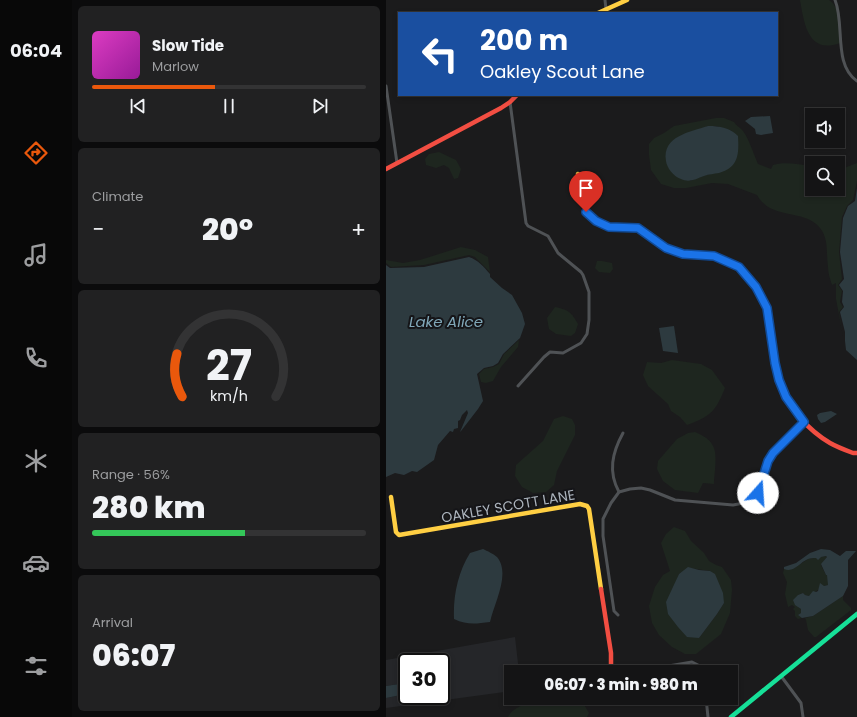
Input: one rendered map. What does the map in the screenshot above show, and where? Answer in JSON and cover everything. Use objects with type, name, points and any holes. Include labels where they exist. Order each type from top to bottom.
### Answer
[{"type":"street","points":[[605,0],[606,9]]},
{"type":"street","points":[[600,12],[627,0]]},
{"type":"street","points":[[835,0],[840,13],[842,52],[846,68],[849,74],[857,81]]},
{"type":"street","points":[[386,86],[397,163]]},
{"type":"street","points":[[386,169],[501,108],[516,96]]},
{"type":"street","points":[[510,102],[526,223],[528,226],[548,236],[558,253],[581,272],[587,283],[589,304],[587,334],[581,343],[563,353],[550,352],[518,386]]},
{"type":"street","points":[[578,174],[586,212],[596,221],[609,227],[638,228],[666,248],[683,254],[714,256],[739,267],[756,287],[767,308],[774,357],[779,380],[786,397],[804,422],[830,443],[853,453],[857,453]]},
{"type":"street","points":[[618,615],[614,611],[603,536],[603,519],[611,503],[619,492],[630,488],[641,488],[675,500],[733,505],[744,504],[758,493],[768,461],[773,453],[804,422]]},
{"type":"street","points":[[619,492],[616,485],[612,463],[616,446],[623,433]]},
{"type":"street","name":"OAKLEY SCOTT LANE","points":[[391,497],[396,532],[399,535],[580,504],[587,506],[589,509],[611,665]]},
{"type":"street","points":[[732,717],[857,614]]},
{"type":"street","points":[[674,665],[692,662],[698,665]]},
{"type":"street","points":[[781,676],[801,703],[803,717]]},
{"type":"street","points":[[707,705],[708,717]]},
{"type":"shaded area","points":[[800,0],[829,0],[833,4],[838,14],[840,43],[829,46],[821,45],[814,41],[806,27]]},
{"type":"shaded area","points":[[716,118],[724,118],[734,122],[742,130],[750,143],[758,164],[771,169],[773,165],[783,163],[805,165],[805,196],[845,196],[845,168],[857,163],[857,181],[853,200],[847,206],[842,217],[839,252],[842,279],[838,285],[842,291],[840,302],[843,307],[839,312],[843,336],[836,299],[836,283],[832,285],[828,269],[825,237],[820,228],[814,222],[806,218],[779,212],[763,203],[757,195],[728,184],[712,183],[686,188],[674,188],[661,184],[651,170],[649,144],[654,138],[674,126]],"holes":[[[708,126],[716,126],[732,131],[720,172],[690,181],[701,129]]]},
{"type":"shaded area","points":[[439,152],[456,160],[461,169],[458,178],[454,179],[449,168],[444,165],[436,168],[426,165],[425,159],[429,154]]},
{"type":"shaded area","points":[[461,247],[475,250],[488,257],[490,272],[475,257],[469,255],[424,265],[391,267],[386,263],[386,260],[403,263],[420,260]]},
{"type":"shaded area","points":[[597,261],[612,263],[613,269],[610,273],[599,272],[595,268]]},
{"type":"shaded area","points":[[555,307],[569,312],[578,324],[575,333],[571,336],[556,334],[549,329],[547,318]]},
{"type":"shaded area","points":[[519,340],[518,347],[501,367],[493,381],[486,383],[481,382],[479,374],[484,369],[499,364],[504,354]]},
{"type":"shaded area","points":[[672,360],[701,364],[712,370],[725,388],[715,408],[707,416],[687,425],[680,417],[671,411],[668,404],[648,386],[643,375],[647,362],[661,363]]},
{"type":"shaded area","points":[[563,416],[572,419],[575,425],[575,435],[557,471],[554,485],[546,492],[533,493],[522,487],[515,476],[516,465],[543,441],[554,419]]},
{"type":"shaded area","points":[[695,432],[708,439],[712,444],[716,459],[714,484],[703,483],[698,493],[675,490],[663,481],[657,469],[658,461],[677,439],[688,433]]},
{"type":"shaded area","points":[[674,527],[685,531],[691,541],[704,553],[709,561],[722,567],[731,580],[732,590],[730,613],[721,634],[696,654],[685,654],[672,647],[659,635],[652,623],[649,606],[655,587],[663,575],[670,571],[661,543],[666,534]],"holes":[[[689,568],[710,571],[724,603],[699,638],[675,584],[679,574]]]},
{"type":"shaded area","points":[[827,557],[821,565],[826,575],[828,575],[828,585],[809,596],[803,593],[798,595],[798,607],[801,609],[801,613],[798,615],[802,618],[798,619],[795,616],[795,611],[793,609],[795,607],[792,605],[788,607],[785,594],[787,582],[783,573],[784,569],[793,569],[808,559]]},
{"type":"shaded area","points":[[843,596],[843,600],[851,608],[851,610],[814,637],[808,630],[805,618],[813,616]]},
{"type":"shaded area","points":[[515,637],[518,665],[504,665],[504,692],[450,699],[450,653],[425,653]]},
{"type":"shaded area","points":[[398,658],[398,684],[386,686],[386,660]]},
{"type":"shaded area","points":[[398,696],[398,705],[408,705],[386,708],[386,698]]},
{"type":"shaded area","points":[[522,705],[584,705],[589,713],[587,717],[508,717],[516,708]]},
{"type":"water","points":[[770,116],[773,133],[761,135],[756,134],[755,129],[745,121],[751,117]]},
{"type":"water","points":[[708,126],[724,128],[732,131],[738,136],[738,154],[734,163],[731,167],[719,173],[706,175],[687,181],[678,178],[671,172],[666,161],[668,146],[679,136]]},
{"type":"water","points":[[857,188],[857,360],[846,350],[845,332],[840,312],[844,307],[842,302],[843,291],[839,285],[844,279],[840,252],[843,218],[848,206],[855,201]]},
{"type":"water","name":"Lake Alice","points":[[469,257],[481,264],[490,274],[490,277],[512,295],[522,313],[525,324],[520,338],[503,354],[498,363],[484,368],[477,374],[483,401],[460,432],[468,413],[467,410],[462,415],[458,421],[458,428],[454,429],[453,432],[450,431],[438,445],[434,460],[417,472],[412,471],[404,475],[395,473],[386,477],[386,265],[390,268],[424,267]]},
{"type":"water","points":[[674,326],[678,353],[663,351],[659,328]]},
{"type":"water","points":[[831,411],[837,414],[821,423],[817,415]]},
{"type":"water","points":[[483,549],[497,557],[501,564],[502,572],[500,589],[490,622],[475,624],[454,619],[455,593],[462,568],[470,553]]},
{"type":"water","points":[[821,549],[830,550],[840,556],[846,551],[856,551],[848,560],[848,586],[843,596],[813,616],[802,618],[798,615],[801,613],[801,609],[795,605],[793,600],[798,595],[803,593],[809,596],[813,591],[818,591],[820,583],[824,586],[828,585],[827,575],[821,564],[827,557],[821,557],[818,560],[816,558],[808,559],[791,570],[784,569],[784,567],[796,563],[810,553]]},
{"type":"water","points":[[688,567],[710,571],[715,574],[723,593],[724,603],[699,638],[687,637],[668,614],[666,602],[679,574]]},
{"type":"water","points":[[398,684],[398,696],[386,698],[386,686]]},
{"type":"traffic: fast","points":[[731,717],[857,614]]},
{"type":"traffic: slow","points":[[600,12],[627,0]]},
{"type":"traffic: slow","points":[[578,174],[586,211],[596,221],[609,227],[638,228],[666,248],[683,253],[714,256],[739,267],[756,287],[767,308],[775,366],[781,386]]},
{"type":"traffic: slow","points":[[391,497],[396,532],[399,535],[580,504],[587,506],[589,509],[601,589]]},
{"type":"traffic: jam","points":[[386,169],[501,108],[516,96]]},
{"type":"traffic: jam","points":[[781,386],[795,411],[814,432],[835,446],[853,453],[857,453]]},
{"type":"traffic: jam","points":[[601,589],[611,653],[611,665]]},
{"type":"route","points":[[586,212],[596,221],[609,227],[638,228],[666,248],[683,254],[714,256],[733,264],[739,267],[756,287],[767,308],[779,380],[786,397],[804,422],[786,438],[773,453],[768,461],[758,493]]}]
